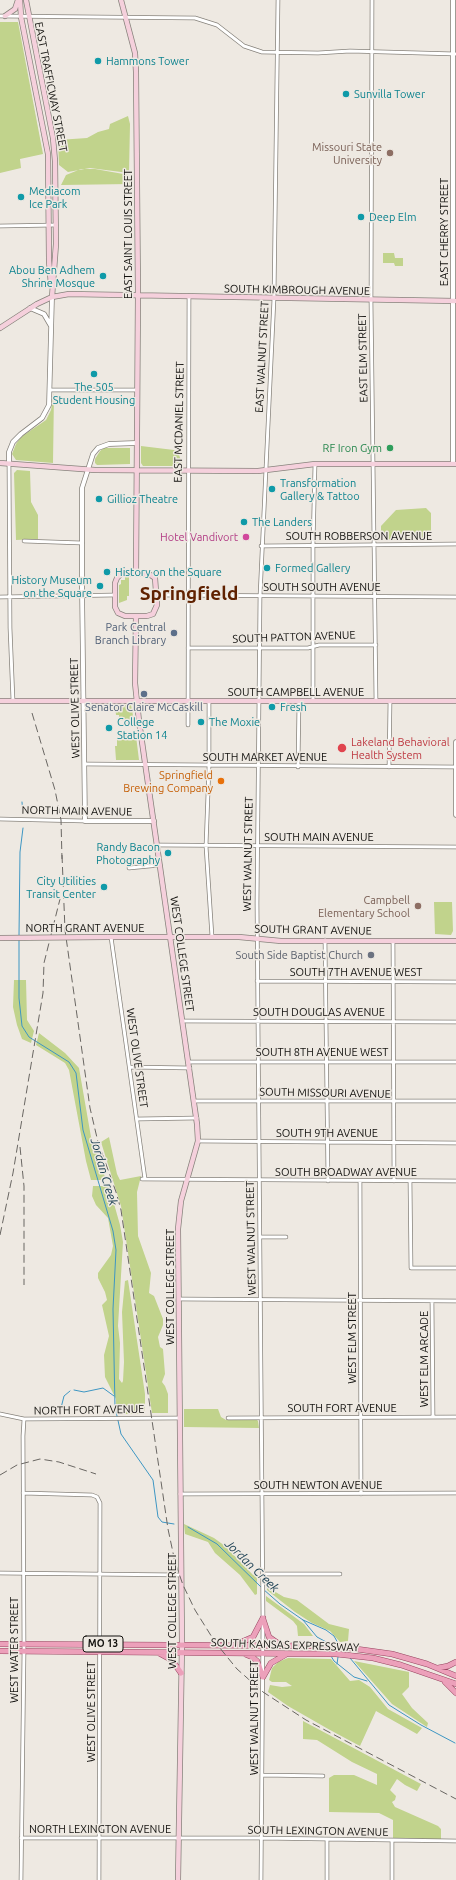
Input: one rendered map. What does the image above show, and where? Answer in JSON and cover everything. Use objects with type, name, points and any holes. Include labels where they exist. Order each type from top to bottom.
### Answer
[{"type":"main road","points":[[2,16],[15,9],[19,0]]},
{"type":"main road","name":"EAST TRAFFICWAY STREET","points":[[19,0],[48,154],[49,261],[52,297]]},
{"type":"main road","name":"EAST TRAFFICWAY STREET","points":[[26,0],[28,16],[54,138],[56,262],[52,297]]},
{"type":"main road","name":"EAST SAINT LOUIS STREET","points":[[121,0],[135,53],[136,72],[138,294],[136,390],[136,574]]},
{"type":"main road","name":"SOUTH KIMBROUGH AVENUE","points":[[0,328],[30,308],[52,297],[70,294],[138,294],[371,301],[454,301]]},
{"type":"main road","points":[[0,463],[87,469],[136,470],[264,470],[315,464],[454,464]]},
{"type":"main road","points":[[122,574],[136,574],[149,574],[154,577],[156,581],[156,608],[153,614],[136,616],[123,615],[118,613],[115,607],[115,583],[117,577],[122,574]]},
{"type":"main road","name":"WEST COLLEGE STREET","points":[[136,616],[137,700],[197,1118],[198,1141],[179,1215],[182,1652],[178,1880]]},
{"type":"main road","name":"SOUTH CAMPBELL AVENUE","points":[[0,701],[456,700]]},
{"type":"main road","name":"SOUTH GRANT AVENUE","points":[[170,936],[256,938],[277,940],[456,941]]},
{"type":"main road","name":"NORTH GRANT AVENUE","points":[[0,938],[170,936]]},
{"type":"main road","points":[[232,1645],[247,1641],[253,1637],[263,1618]]},
{"type":"main road","points":[[263,1618],[269,1637],[273,1641],[284,1646]]},
{"type":"main road","name":"MO 13","points":[[0,1644],[182,1644]]},
{"type":"main road","name":"SOUTH KANSAS EXPRESSWAY","points":[[182,1644],[359,1648],[392,1654],[437,1668],[456,1676]]},
{"type":"main road","name":"MO 13","points":[[0,1651],[182,1652]]},
{"type":"main road","points":[[156,1652],[172,1660],[181,1673]]},
{"type":"main road","name":"SOUTH KANSAS EXPRESSWAY","points":[[182,1652],[311,1654],[367,1658],[421,1671],[456,1684]]},
{"type":"main road","points":[[238,1653],[254,1658],[259,1664],[263,1677]]},
{"type":"main road","points":[[263,1677],[275,1659],[294,1654]]},
{"type":"main road","points":[[437,1668],[448,1666],[456,1662]]},
{"type":"main road","points":[[421,1671],[423,1674],[448,1684],[456,1693]]},
{"type":"street","name":"EAST WALNUT STREET","points":[[260,596],[264,470],[274,298],[278,0]]},
{"type":"street","name":"EAST ELM STREET","points":[[372,0],[371,301],[375,596]]},
{"type":"street","name":"EAST CHERRY STREET","points":[[453,0],[454,464]]},
{"type":"street","points":[[2,16],[191,18],[204,20],[217,25],[247,48],[262,52],[454,54]]},
{"type":"street","points":[[0,226],[56,225]]},
{"type":"street","name":"EAST MCDANIEL STREET","points":[[188,725],[187,470],[189,296]]},
{"type":"street","name":"EAST TRAFFICWAY STREET","points":[[9,464],[9,452],[13,442],[21,434],[40,421],[47,412],[50,401],[52,297]]},
{"type":"street","points":[[30,308],[44,314],[52,328]]},
{"type":"street","points":[[50,390],[136,390]]},
{"type":"street","name":"WEST OLIVE STREET","points":[[85,821],[82,488],[87,469],[94,454],[101,447],[112,444],[136,443]]},
{"type":"street","points":[[9,464],[10,628],[13,701]]},
{"type":"street","points":[[313,701],[313,545],[315,464]]},
{"type":"street","points":[[24,541],[82,543]]},
{"type":"street","name":"SOUTH ROBBERSON AVENUE","points":[[261,546],[456,544]]},
{"type":"street","points":[[0,597],[115,595]]},
{"type":"street","name":"SOUTH SOUTH AVENUE","points":[[157,595],[456,597]]},
{"type":"street","name":"WEST WALNUT STREET","points":[[260,596],[256,938],[260,1180],[263,1574],[261,1880]]},
{"type":"street","points":[[375,596],[376,701]]},
{"type":"street","name":"SOUTH PATTON AVENUE","points":[[188,648],[308,648],[319,645],[376,645]]},
{"type":"street","points":[[208,701],[209,766],[206,846],[212,937]]},
{"type":"street","points":[[298,767],[299,701]]},
{"type":"street","points":[[389,767],[390,701]]},
{"type":"street","points":[[456,742],[456,815]]},
{"type":"street","name":"SOUTH MARKET AVENUE","points":[[85,764],[258,767],[456,767]]},
{"type":"street","name":"NORTH MAIN AVENUE","points":[[0,819],[154,821]]},
{"type":"street","name":"SOUTH MAIN AVENUE","points":[[157,845],[456,847]]},
{"type":"street","points":[[129,868],[160,865]]},
{"type":"street","name":"WEST OLIVE STREET","points":[[109,937],[130,1067],[144,1179]]},
{"type":"street","points":[[325,940],[328,1181]]},
{"type":"street","points":[[393,941],[394,1181]]},
{"type":"street","name":"SOUTH 7TH AVENUE WEST","points":[[257,981],[456,982]]},
{"type":"street","name":"SOUTH DOUGLAS AVENUE","points":[[183,1021],[456,1022]]},
{"type":"street","name":"SOUTH 8TH AVENUE WEST","points":[[188,1062],[456,1062]]},
{"type":"street","points":[[130,1067],[190,1068]]},
{"type":"street","name":"SOUTH MISSOURI AVENUE","points":[[194,1101],[456,1102]]},
{"type":"street","points":[[137,1119],[197,1118]]},
{"type":"street","name":"SOUTH 9TH AVENUE","points":[[198,1141],[456,1143]]},
{"type":"street","name":"SOUTH BROADWAY AVENUE","points":[[144,1179],[456,1181]]},
{"type":"street","name":"WEST ELM STREET","points":[[360,1181],[361,1494]]},
{"type":"street","points":[[410,1181],[411,1268],[456,1268]]},
{"type":"street","points":[[260,1237],[286,1237]]},
{"type":"street","points":[[179,1299],[456,1301]]},
{"type":"street","name":"WEST ELM ARCADE","points":[[432,1302],[433,1417]]},
{"type":"street","name":"NORTH FORT AVENUE","points":[[0,1414],[24,1419],[180,1418]]},
{"type":"street","name":"SOUTH FORT AVENUE","points":[[228,1418],[456,1417]]},
{"type":"street","name":"WEST WATER STREET","points":[[21,1880],[24,1651],[24,1419]]},
{"type":"street","name":"WEST OLIVE STREET","points":[[23,1493],[86,1494],[97,1497],[101,1510],[99,1880]]},
{"type":"street","name":"SOUTH NEWTON AVENUE","points":[[180,1494],[456,1493]]},
{"type":"street","points":[[0,1573],[23,1572],[181,1575]]},
{"type":"street","points":[[263,1574],[340,1574]]},
{"type":"street","points":[[262,1775],[323,1776]]},
{"type":"street","name":"NORTH LEXINGTON AVENUE","points":[[21,1838],[179,1839]]},
{"type":"street","name":"SOUTH LEXINGTON AVENUE","points":[[179,1839],[262,1838],[456,1841]]},
{"type":"street","points":[[327,1840],[327,1880]]},
{"type":"street","points":[[392,1841],[392,1880]]},
{"type":"green space","points":[[0,22],[18,22],[43,154],[20,159],[21,168],[0,173]]},
{"type":"green space","points":[[128,116],[130,124],[129,173],[90,168],[68,172],[59,165],[58,140],[87,138],[98,132],[109,129],[110,124]]},
{"type":"green space","points":[[81,169],[95,169],[129,175],[130,184],[61,185],[66,175]]},
{"type":"green space","points":[[383,253],[394,253],[395,258],[403,258],[403,266],[395,266],[394,263],[383,263]]},
{"type":"green space","points":[[54,393],[53,463],[16,460],[12,454],[16,444],[21,437],[46,420],[51,410]]},
{"type":"green space","points":[[141,446],[174,450],[179,455],[182,463],[178,466],[143,466],[141,463]]},
{"type":"green space","points":[[104,448],[130,448],[130,464],[97,465],[95,463],[95,459]]},
{"type":"green space","points":[[17,470],[30,471],[31,502],[38,515],[38,539],[16,540],[14,473]]},
{"type":"green space","points":[[426,508],[431,513],[431,533],[429,537],[400,540],[383,539],[381,536],[381,526],[396,510]]},
{"type":"green space","points":[[125,577],[129,577],[129,596],[127,596],[127,600],[119,603],[119,585],[121,584],[121,580],[125,580]]},
{"type":"green space","points":[[115,705],[131,705],[134,721],[119,720],[119,715],[116,715]]},
{"type":"green space","points":[[123,735],[136,736],[139,760],[116,760],[115,746],[117,746],[117,737],[122,737]]},
{"type":"green space","points":[[434,902],[452,902],[453,931],[451,935],[435,934]]},
{"type":"green space","points":[[14,980],[26,980],[27,1020],[34,1031],[31,1043],[22,1039],[17,1025],[13,1007]]},
{"type":"green space","points":[[39,1033],[65,1053],[79,1068],[91,1137],[106,1180],[91,1180],[69,1070],[65,1063],[36,1045]]},
{"type":"green space","points":[[109,1137],[117,1174],[120,1180],[141,1176],[137,1192],[138,1236],[151,1273],[149,1293],[154,1296],[163,1319],[163,1325],[158,1337],[160,1347],[163,1349],[165,1374],[162,1382],[168,1394],[168,1413],[152,1413],[121,1206],[101,1142]]},
{"type":"green space","points":[[93,1186],[109,1186],[120,1225],[123,1242],[118,1326],[120,1343],[119,1379],[122,1383],[124,1362],[122,1312],[125,1281],[128,1280],[145,1394],[145,1410],[141,1414],[116,1414],[116,1399],[105,1377],[104,1355],[109,1336],[102,1305],[107,1300],[98,1278],[98,1273],[111,1255],[113,1246],[108,1218],[96,1205],[92,1196]]},
{"type":"green space","points":[[184,1409],[218,1409],[221,1417],[226,1420],[257,1420],[259,1428],[184,1427]]},
{"type":"green space","points":[[184,1524],[214,1538],[225,1546],[253,1575],[257,1575],[257,1594],[255,1595],[240,1575],[215,1553],[208,1542],[185,1534]]},
{"type":"green space","points":[[267,1587],[284,1597],[297,1600],[329,1624],[349,1629],[348,1641],[340,1642],[330,1631],[312,1623],[295,1612],[267,1590]]},
{"type":"green space","points":[[266,1596],[304,1624],[313,1636],[298,1636],[297,1626],[293,1621],[266,1601]]},
{"type":"green space","points":[[288,1658],[331,1659],[350,1681],[359,1680],[370,1687],[388,1709],[422,1728],[417,1734],[376,1711],[360,1746],[288,1706],[268,1692],[270,1685],[282,1687],[292,1686],[286,1682],[272,1682],[269,1680],[272,1668],[278,1662]]},
{"type":"green space","points":[[354,1661],[409,1672],[409,1687],[402,1694],[412,1708],[428,1723],[427,1727],[392,1704]]},
{"type":"green space","points":[[303,1721],[421,1784],[417,1791],[397,1779],[390,1790],[396,1796],[395,1800],[392,1802],[395,1807],[438,1826],[441,1829],[441,1840],[393,1839],[393,1820],[379,1813],[329,1812],[329,1778],[334,1775],[354,1775],[377,1785],[377,1774],[352,1762],[317,1740],[303,1739]]},
{"type":"waterway","name":"Jordan Creek","points":[[22,802],[23,814]]},
{"type":"waterway","name":"Jordan Creek","points":[[19,936],[20,852],[23,828]]},
{"type":"waterway","name":"Jordan Creek","points":[[19,939],[19,998],[22,1026],[29,1037],[69,1062],[76,1073],[83,1130],[113,1231],[116,1250],[113,1309],[115,1407],[121,1434],[153,1480],[158,1517],[162,1522],[174,1524]]},
{"type":"waterway","points":[[74,1390],[84,1392],[103,1388],[114,1396]]},
{"type":"waterway","points":[[61,1408],[64,1396],[70,1391]]},
{"type":"waterway","name":"Jordan Creek","points":[[188,1527],[217,1544],[261,1587]]},
{"type":"waterway","name":"Jordan Creek","points":[[263,1589],[280,1604],[303,1620],[317,1637],[330,1644]]},
{"type":"waterway","name":"Jordan Creek","points":[[303,1620],[326,1630],[334,1636],[339,1645]]},
{"type":"waterway","name":"Jordan Creek","points":[[331,1656],[334,1661],[354,1677],[367,1681]]},
{"type":"waterway","name":"Jordan Creek","points":[[337,1664],[338,1657]]},
{"type":"waterway","name":"Jordan Creek","points":[[350,1658],[389,1705],[421,1725],[455,1743]]},
{"type":"railway","points":[[32,713],[55,790],[61,820],[62,859]]},
{"type":"railway","points":[[62,855],[65,930],[90,1108],[98,1142],[121,1210],[168,1529],[175,1562],[183,1585],[195,1610],[215,1642],[237,1669],[263,1692],[306,1720],[456,1799]]},
{"type":"railway","points":[[0,1235],[13,1173],[43,993],[44,963],[60,899]]},
{"type":"railway","points":[[20,1147],[24,1186],[24,1285]]},
{"type":"railway","points":[[0,1475],[17,1465],[40,1459],[59,1462],[96,1474]]},
{"type":"place","name":"Hammons Tower","points":[[98,61]]},
{"type":"place","name":"Sunvilla Tower","points":[[346,94]]},
{"type":"place","name":"Missouri State University","points":[[390,153]]},
{"type":"place","name":"Mediacom Ice Park","points":[[21,197]]},
{"type":"place","name":"Deep Elm","points":[[361,217]]},
{"type":"place","name":"Abou Ben Adhem Shrine Mosque","points":[[103,276]]},
{"type":"place","name":"The 505 Student Housing","points":[[94,374]]},
{"type":"place","name":"RF Iron Gym","points":[[390,448]]},
{"type":"place","name":"Transformation Gallery & Tattoo","points":[[272,489]]},
{"type":"place","name":"Gillioz Theatre","points":[[99,499]]},
{"type":"place","name":"The Landers","points":[[244,522]]},
{"type":"place","name":"Hotel Vandivort","points":[[246,537]]},
{"type":"place","name":"Formed Gallery","points":[[267,568]]},
{"type":"place","name":"History on the Square","points":[[107,572]]},
{"type":"place","name":"History Museum on the Square","points":[[100,586]]},
{"type":"place","name":"Park Central Branch Library","points":[[174,633]]},
{"type":"place","name":"Senator Claire McCaskill","points":[[144,694]]},
{"type":"place","name":"Fresh","points":[[272,707]]},
{"type":"place","name":"The Moxie","points":[[201,722]]},
{"type":"place","name":"College Station 14","points":[[109,728]]},
{"type":"place","name":"Lakeland Behavioral Health System","points":[[342,748]]},
{"type":"place","name":"Springfield Brewing Company","points":[[221,781]]},
{"type":"place","name":"Randy Bacon Photography","points":[[168,853]]},
{"type":"place","name":"City Utilities Transit Center","points":[[104,887]]},
{"type":"place","name":"Campbell Elementary School","points":[[418,906]]},
{"type":"place","name":"South Side Baptist Church","points":[[371,955]]},
{"type":"district","name":"Springfield","points":[[189,594]]}]
